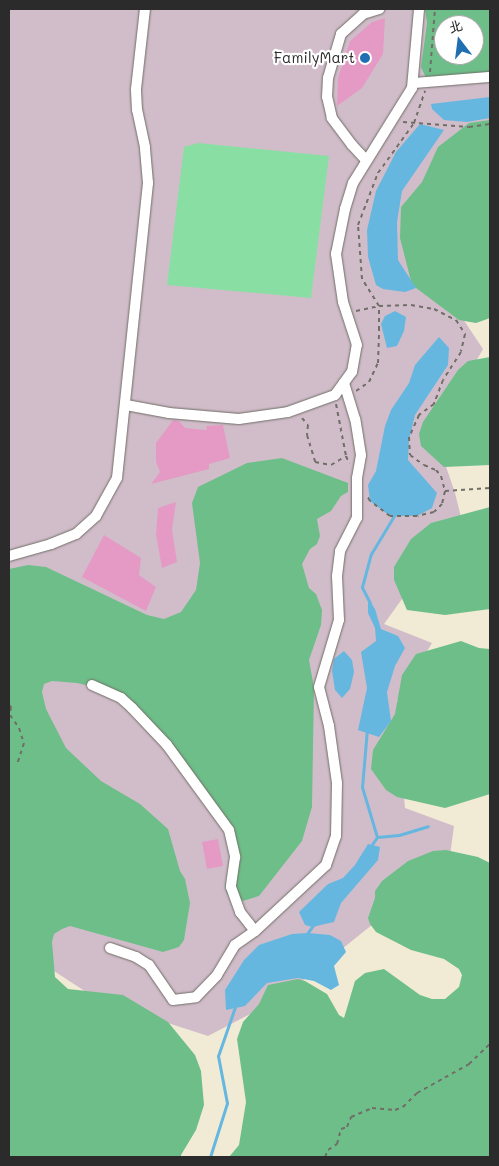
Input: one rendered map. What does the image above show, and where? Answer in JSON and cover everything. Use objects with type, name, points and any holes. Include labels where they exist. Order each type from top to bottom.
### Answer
[{"type":"lane","points":[[9,556],[51,544],[76,534],[96,516],[117,478],[148,184],[145,147],[137,110],[136,89],[145,9]]},
{"type":"lane","points":[[366,160],[332,118],[327,97],[328,78],[341,34],[363,14],[379,9]]},
{"type":"lane","points":[[126,405],[169,413],[239,419],[296,409],[335,395],[344,383],[352,372],[357,345],[346,313],[336,254],[345,209],[354,183],[366,160],[412,88],[419,9]]},
{"type":"lane","points":[[412,83],[490,77]]},
{"type":"lane","points":[[110,948],[136,956],[149,965],[173,1000],[196,997],[216,975],[235,945],[255,931],[326,865],[336,836],[337,783],[329,726],[319,687],[339,620],[337,576],[340,551],[357,518],[358,478],[361,455],[355,420],[344,383]]},
{"type":"lane","points":[[92,685],[121,698],[167,745],[229,830],[235,857],[231,887],[240,912],[255,931]]},
{"type":"path","points":[[348,397],[369,382],[378,363],[379,306],[362,279],[358,224],[378,173],[414,123],[432,67],[435,9]]},
{"type":"path","points":[[392,122],[469,127],[490,124]]},
{"type":"path","points":[[346,313],[379,306],[412,305],[434,309],[456,320],[465,334],[461,352],[443,380],[434,404],[419,415],[409,437],[410,455],[424,465],[436,470],[442,476],[445,491],[442,504],[434,512]]},
{"type":"path","points":[[296,409],[308,425],[307,435],[314,462],[331,465],[346,456]]},
{"type":"path","points":[[445,491],[490,488]]},
{"type":"path","points":[[9,705],[11,707],[10,715],[19,728],[24,743],[17,765]]},
{"type":"path","points":[[325,1157],[328,1150],[337,1144],[341,1129],[347,1127],[350,1118],[372,1108],[395,1110],[403,1107],[417,1093],[469,1064],[490,1044]]},
{"type":"shaded area","points":[[9,9],[445,9],[444,15],[434,15],[434,65],[440,65],[439,71],[490,64],[490,132],[463,319],[483,349],[435,434],[461,517],[384,624],[432,643],[397,701],[405,808],[454,826],[449,863],[281,998],[208,1036],[100,1001],[34,958],[9,914]]},
{"type":"green space","points":[[425,9],[490,9],[490,81],[426,78],[421,67],[427,23]]},
{"type":"green space","points":[[490,120],[490,318],[476,323],[459,320],[412,285],[400,238],[401,207],[422,182],[438,147],[469,123]]},
{"type":"green space","points":[[198,143],[329,156],[311,298],[167,285],[184,147]]},
{"type":"green space","points":[[490,357],[490,465],[444,467],[421,446],[419,434],[423,422],[458,370],[468,361]]},
{"type":"green space","points":[[282,458],[348,483],[348,492],[341,496],[331,511],[317,519],[320,536],[317,544],[310,549],[302,564],[309,588],[316,594],[322,610],[321,625],[309,660],[314,688],[312,807],[302,841],[259,896],[243,901],[227,894],[225,885],[237,863],[234,846],[168,748],[126,704],[94,687],[77,683],[52,681],[44,684],[42,692],[46,709],[66,748],[101,781],[140,804],[168,829],[180,871],[185,879],[190,903],[184,940],[179,947],[163,952],[70,926],[62,929],[54,934],[52,942],[55,977],[68,989],[123,995],[168,1022],[195,1055],[201,1071],[204,1105],[196,1130],[181,1157],[9,1157],[9,569],[28,565],[46,567],[147,615],[164,619],[181,612],[196,590],[200,563],[192,503],[198,487],[247,463]]},
{"type":"green space","points":[[490,507],[490,609],[445,615],[407,610],[394,580],[394,567],[411,539],[431,523]]},
{"type":"green space","points":[[461,641],[479,648],[490,649],[490,794],[445,808],[397,797],[386,790],[371,769],[373,750],[395,714],[402,675],[416,654]]},
{"type":"green space","points":[[446,850],[478,857],[490,863],[490,1157],[229,1157],[239,1145],[246,1102],[237,1039],[243,1022],[259,1004],[268,985],[298,979],[305,981],[327,994],[339,1015],[344,1018],[355,981],[365,973],[384,969],[420,995],[432,999],[445,999],[459,987],[462,975],[459,969],[444,959],[411,950],[376,932],[368,918],[375,898],[375,891],[382,881],[408,861],[433,851]]},
{"type":"water","points":[[490,97],[490,118],[467,122],[444,120],[432,109],[431,104]]},
{"type":"water","points":[[420,124],[444,130],[402,191],[397,222],[398,260],[416,288],[405,292],[383,289],[376,285],[368,257],[367,230],[376,191],[396,152]]},
{"type":"water","points":[[395,311],[406,317],[404,331],[397,346],[387,348],[381,324],[385,316]]},
{"type":"water","points":[[439,337],[449,348],[448,365],[415,415],[409,440],[408,460],[437,493],[432,508],[417,516],[390,516],[370,501],[368,485],[376,471],[385,426],[391,410],[409,383],[415,365]]},
{"type":"water","points":[[368,598],[375,609],[381,629],[398,636],[405,648],[395,666],[387,692],[391,721],[379,737],[358,730],[367,688],[361,652],[376,641],[375,628],[368,613]]},
{"type":"water","points":[[344,651],[352,660],[354,672],[350,689],[342,698],[335,690],[332,671],[334,659]]},
{"type":"water","points":[[368,844],[380,847],[378,860],[341,903],[334,922],[312,927],[305,925],[299,912],[328,884],[343,878],[355,865]]},
{"type":"water","points":[[292,934],[330,935],[341,941],[346,952],[334,966],[339,985],[331,990],[314,981],[298,978],[267,983],[245,1006],[226,1010],[225,990],[244,960],[259,945]]},
{"type":"building","points":[[385,18],[383,54],[362,88],[337,106],[338,78],[350,41],[372,22]]},
{"type":"building","points":[[173,420],[179,421],[185,428],[207,430],[206,426],[223,425],[230,458],[209,464],[209,469],[151,484],[160,472],[156,462],[156,443]]},
{"type":"building","points":[[176,502],[172,530],[177,562],[162,568],[156,535],[158,508]]},
{"type":"building","points":[[104,535],[141,558],[139,575],[156,587],[146,611],[82,577]]},
{"type":"building","points":[[218,839],[223,866],[207,869],[202,842]]},
{"type":"waterway","points":[[370,603],[362,587],[371,554],[395,514]]},
{"type":"waterway","points":[[367,729],[362,787],[377,837],[371,846]]},
{"type":"waterway","points":[[377,837],[399,835],[428,826]]},
{"type":"waterway","points":[[306,935],[314,924]]},
{"type":"waterway","points":[[210,1157],[227,1103],[218,1056],[235,1007]]},
{"type":"place","name":"FamilyMart","points":[[365,58]]}]
